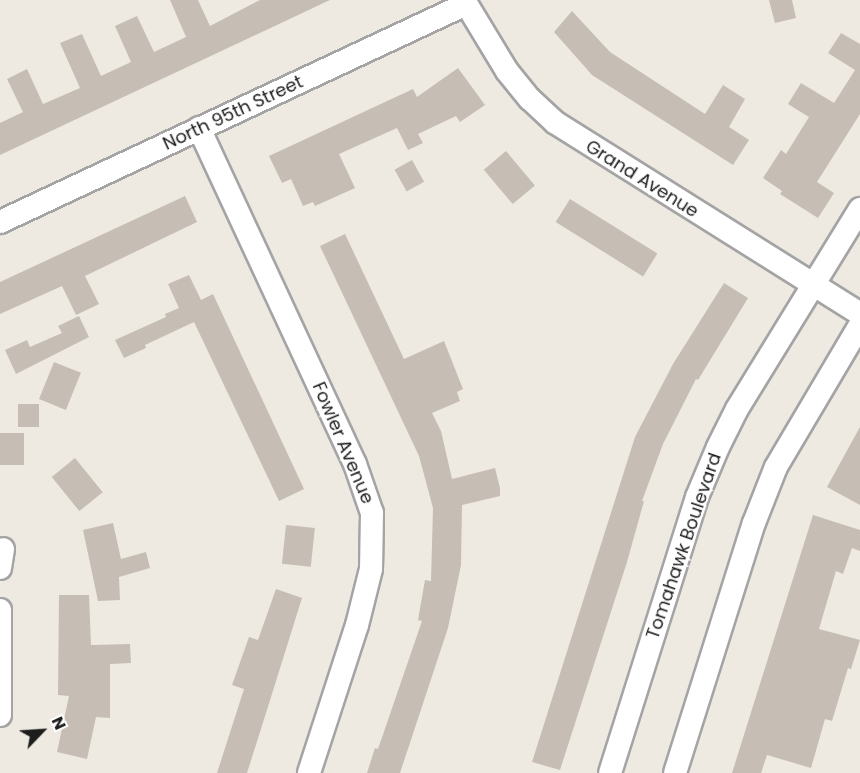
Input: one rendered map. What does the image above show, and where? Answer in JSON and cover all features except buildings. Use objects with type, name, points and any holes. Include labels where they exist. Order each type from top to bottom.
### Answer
[{"type":"street","name":"North 95th Street","points":[[0,222],[465,2]]},
{"type":"street","name":"Grand Avenue","points":[[465,2],[507,71],[530,99],[556,123],[860,314]]},
{"type":"street","name":"Fowler Avenue","points":[[199,129],[355,464],[372,513],[373,548],[365,591],[309,773]]},
{"type":"street","name":"Tomahawk Boulevard","points":[[610,773],[697,497],[718,447],[737,409],[860,209]]},
{"type":"street","points":[[675,773],[754,523],[776,467],[860,325]]},
{"type":"street","points":[[0,610],[0,715]]}]
